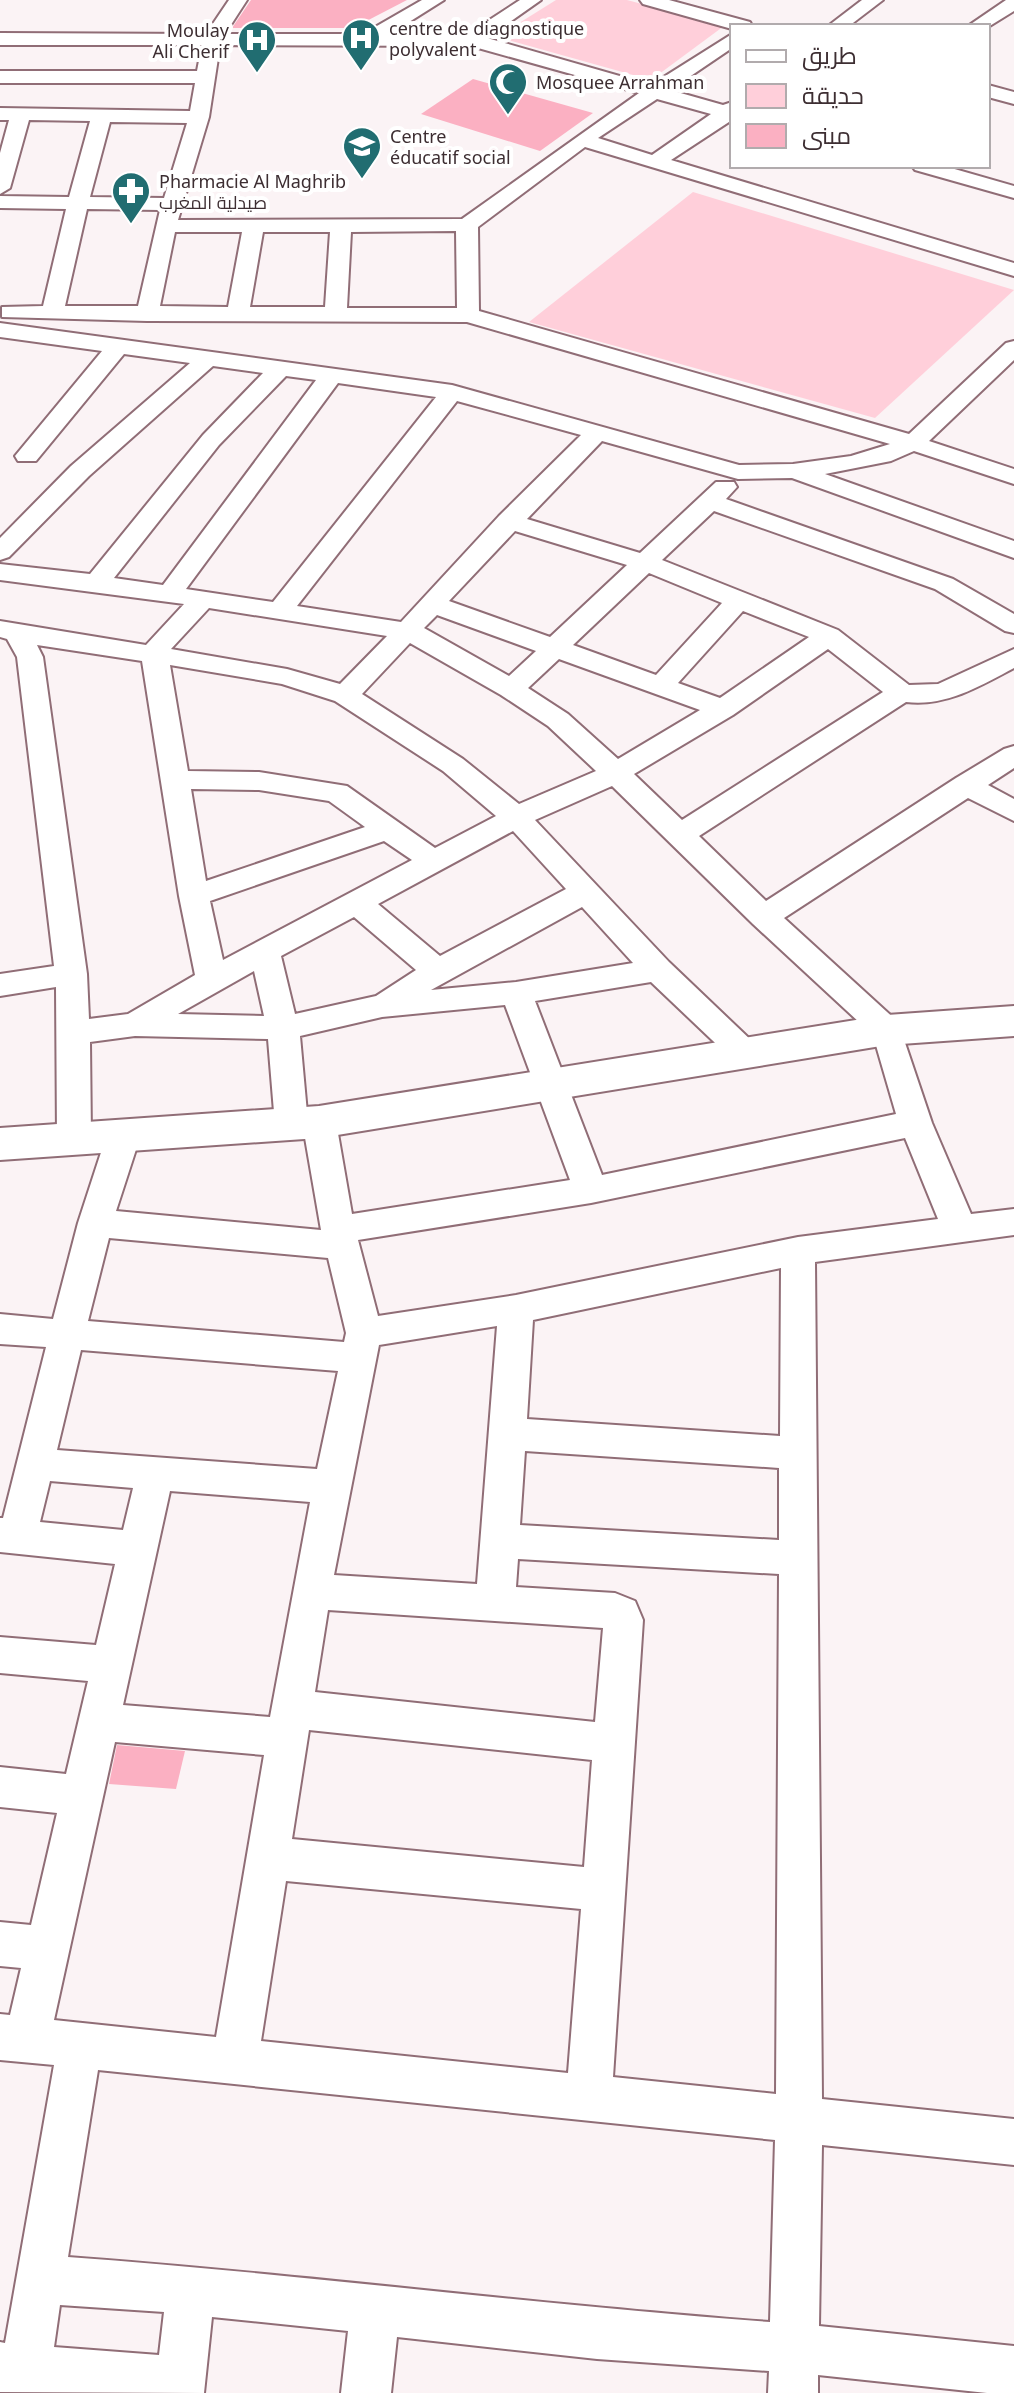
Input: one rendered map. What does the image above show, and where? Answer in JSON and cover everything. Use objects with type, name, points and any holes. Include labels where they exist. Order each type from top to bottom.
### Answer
[{"type":"main road","points":[[0,1145],[74,1137],[305,1123],[887,1030],[1014,1021]]},
{"type":"street","points":[[147,314],[166,226],[199,117],[212,39],[238,0]]},
{"type":"street","points":[[370,38],[435,0]]},
{"type":"street","points":[[472,40],[532,0]]},
{"type":"street","points":[[652,0],[735,24]]},
{"type":"street","points":[[840,24],[874,0]]},
{"type":"street","points":[[980,24],[1014,3]]},
{"type":"street","points":[[720,20],[744,7]]},
{"type":"street","points":[[990,37],[1014,21]]},
{"type":"street","points":[[0,39],[472,40],[730,111]]},
{"type":"street","points":[[49,114],[76,39]]},
{"type":"street","points":[[166,226],[467,225],[582,140],[730,41]]},
{"type":"street","points":[[0,77],[206,77]]},
{"type":"street","points":[[990,92],[1014,98]]},
{"type":"street","points":[[655,162],[730,111]]},
{"type":"street","points":[[0,114],[199,117]]},
{"type":"street","points":[[0,188],[21,114]]},
{"type":"street","points":[[53,313],[65,251],[101,117]]},
{"type":"street","points":[[582,140],[1014,270]]},
{"type":"street","points":[[929,168],[1014,192]]},
{"type":"street","points":[[738,187],[756,173]]},
{"type":"street","points":[[0,202],[172,204]]},
{"type":"street","points":[[336,315],[341,225]]},
{"type":"street","points":[[467,225],[468,315]]},
{"type":"street","points":[[238,314],[254,226]]},
{"type":"street","points":[[0,312],[468,315],[913,443],[1014,477]]},
{"type":"street","points":[[0,330],[452,392],[738,472],[793,471],[882,456],[913,443],[1014,348]]},
{"type":"street","points":[[27,456],[118,346]]},
{"type":"street","points":[[0,552],[80,471],[208,359]]},
{"type":"street","points":[[97,583],[211,440],[281,368]]},
{"type":"street","points":[[168,596],[332,375]]},
{"type":"street","points":[[279,612],[452,392]]},
{"type":"street","points":[[345,695],[435,605],[508,521],[597,433]]},
{"type":"street","points":[[0,450],[80,471]]},
{"type":"street","points":[[793,471],[1014,550]]},
{"type":"street","points":[[511,689],[711,502],[738,472]]},
{"type":"street","points":[[711,502],[944,584],[1014,625]]},
{"type":"street","points":[[508,521],[646,563],[829,636],[901,693],[931,695],[947,692],[1014,657]]},
{"type":"street","points":[[0,572],[97,583],[409,631],[511,689],[558,720],[887,1030],[915,1123],[960,1229]]},
{"type":"street","points":[[660,687],[740,599]]},
{"type":"street","points":[[154,652],[201,601]]},
{"type":"street","points":[[435,605],[723,709]]},
{"type":"street","points":[[9,632],[154,652],[287,677],[345,695],[453,765],[516,817],[658,970],[743,1051]]},
{"type":"street","points":[[9,632],[30,657],[71,974],[74,1137]]},
{"type":"street","points":[[135,1025],[212,980],[516,817],[616,773],[723,709],[829,636]]},
{"type":"street","points":[[154,652],[194,896],[212,980]]},
{"type":"street","points":[[680,835],[901,693]]},
{"type":"street","points":[[764,917],[1014,755]]},
{"type":"street","points":[[175,780],[259,781],[337,793],[433,861]]},
{"type":"street","points":[[966,785],[1014,811]]},
{"type":"street","points":[[194,896],[388,829]]},
{"type":"street","points":[[382,1006],[438,971],[585,892]]},
{"type":"street","points":[[357,903],[438,971]]},
{"type":"street","points":[[235,2059],[311,1591],[362,1346],[340,1238],[305,1123],[265,953]]},
{"type":"street","points":[[74,1032],[135,1025],[283,1028],[382,1006],[516,993],[658,970]]},
{"type":"street","points":[[0,985],[71,974]]},
{"type":"street","points":[[516,993],[591,1190]]},
{"type":"street","points":[[95,1223],[340,1238],[915,1123]]},
{"type":"street","points":[[124,1134],[95,1223],[69,1335],[33,1464],[9,1536],[138,1549]]},
{"type":"street","points":[[0,1329],[69,1335],[362,1346],[516,1309],[798,1251],[1014,1222]]},
{"type":"street","points":[[793,2370],[799,2118],[798,1251]]},
{"type":"street","points":[[495,1604],[516,1309]]},
{"type":"street","points":[[509,1434],[800,1453]]},
{"type":"street","points":[[33,1464],[332,1487]]},
{"type":"street","points":[[155,1474],[48,1949],[14,2038],[1014,2142]]},
{"type":"street","points":[[501,1541],[800,1558]]},
{"type":"street","points":[[311,1591],[621,1614],[589,2096]]},
{"type":"street","points":[[0,1655],[113,1665]]},
{"type":"street","points":[[100,1722],[288,1724],[612,1743]]},
{"type":"street","points":[[0,1787],[83,1796]]},
{"type":"street","points":[[267,1858],[603,1890]]},
{"type":"street","points":[[0,1944],[48,1949]]},
{"type":"street","points":[[80,2044],[42,2279],[13,2369],[180,2388],[191,2290]]},
{"type":"street","points":[[42,2279],[191,2290],[597,2334],[793,2370],[1014,2371]]},
{"type":"street","points":[[366,2393],[375,2309]]},
{"type":"green space","points":[[556,0],[627,0],[724,26],[651,80],[497,37]]},
{"type":"green space","points":[[693,192],[1014,290],[875,418],[529,322]]},
{"type":"building","points":[[251,0],[407,0],[353,28],[232,28]]},
{"type":"building","name":"Mosquee Arrahman","points":[[473,79],[593,113],[540,151],[421,114]]},
{"type":"building","points":[[117,1745],[185,1751],[176,1789],[109,1784]]},
{"type":"place","name":"centre de diagnostique polyvalent","points":[[361,72]]},
{"type":"place","name":"Moulay Ali Cherif","points":[[257,74]]},
{"type":"place","name":"Mosquee Arrahman","points":[[508,116]]},
{"type":"place","name":"Centre éducatif social","points":[[362,180]]},
{"type":"place","name":"Pharmacie Al Maghrib صيدلية المغرب","points":[[131,225]]}]
